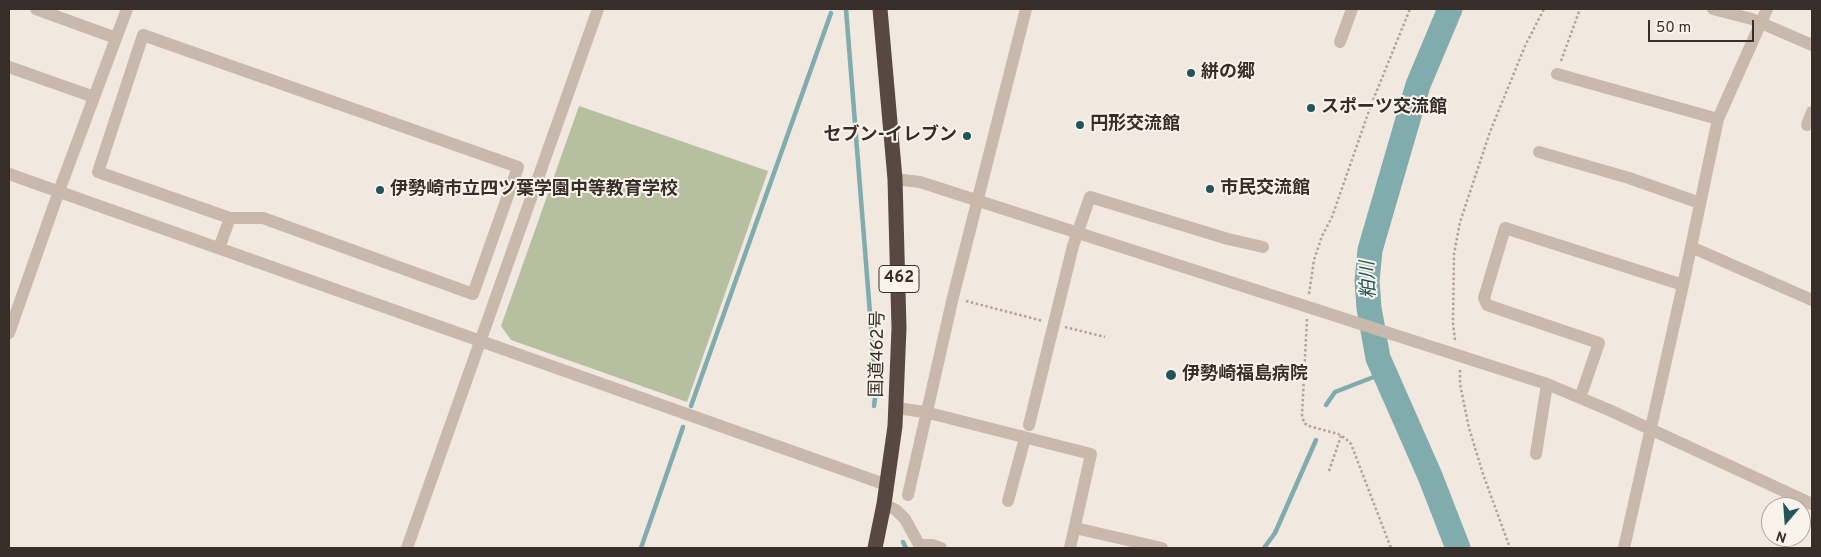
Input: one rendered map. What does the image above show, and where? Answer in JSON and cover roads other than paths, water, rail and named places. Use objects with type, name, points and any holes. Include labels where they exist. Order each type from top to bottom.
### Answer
[{"type":"highway","name":"国道462号","points":[[874,548],[887,485],[896,408],[899,328],[895,179],[880,9]]},
{"type":"street","points":[[36,9],[116,38]]},
{"type":"street","points":[[9,333],[59,191],[127,9]]},
{"type":"street","points":[[407,548],[598,9]]},
{"type":"street","points":[[908,495],[925,412],[1026,9]]},
{"type":"street","points":[[1340,42],[1352,9]]},
{"type":"street","points":[[1714,9],[1760,23],[1812,46]]},
{"type":"street","points":[[1624,548],[1718,118],[1767,9]]},
{"type":"street","points":[[518,167],[473,294],[263,218],[230,218],[98,172],[143,35],[518,167],[539,175]]},
{"type":"street","points":[[9,67],[94,98]]},
{"type":"street","points":[[1557,74],[1718,118]]},
{"type":"street","points":[[1807,125],[1812,112]]},
{"type":"street","points":[[1539,152],[1629,178],[1700,203]]},
{"type":"street","points":[[9,174],[887,485]]},
{"type":"street","points":[[895,179],[920,182],[1078,233],[1310,315],[1452,353],[1547,384],[1812,504]]},
{"type":"street","points":[[1029,424],[1073,246],[1090,196],[1228,239],[1263,247]]},
{"type":"street","points":[[219,248],[230,218]]},
{"type":"street","points":[[1580,398],[1598,343],[1487,305],[1484,298],[1505,228],[1683,285]]},
{"type":"street","points":[[1691,247],[1812,300]]},
{"type":"street","points":[[1536,454],[1547,384]]},
{"type":"street","points":[[896,408],[925,412],[1090,454],[1070,548]]},
{"type":"street","points":[[1008,500],[1025,438]]},
{"type":"street","points":[[884,504],[896,510],[905,519],[920,547],[932,545],[940,548]]},
{"type":"street","points":[[1075,528],[1162,548]]},
{"type":"waterway","points":[[846,9],[876,390],[874,406]]},
{"type":"waterway","name":"粕川","points":[[1450,9],[1418,85],[1370,250],[1367,281],[1369,308],[1378,358],[1430,476],[1458,548]]},
{"type":"waterway","points":[[691,406],[831,13]]},
{"type":"waterway","points":[[1326,405],[1335,392],[1384,373]]},
{"type":"waterway","points":[[641,548],[683,427]]},
{"type":"waterway","points":[[1264,548],[1275,533],[1316,440]]},
{"type":"waterway","points":[[903,542],[906,548]]},
{"type":"place","name":"絣の郷","points":[[1191,73]]},
{"type":"place","name":"スポーツ交流館","points":[[1311,108]]},
{"type":"place","name":"円形交流館","points":[[1080,125]]},
{"type":"place","name":"セブン-イレブン","points":[[967,136]]},
{"type":"place","name":"市民交流館","points":[[1210,189]]},
{"type":"place","name":"伊勢崎市立四ツ葉学園中等教育学校","points":[[380,190]]},
{"type":"place","name":"伊勢崎福島病院","points":[[1171,375]]}]
